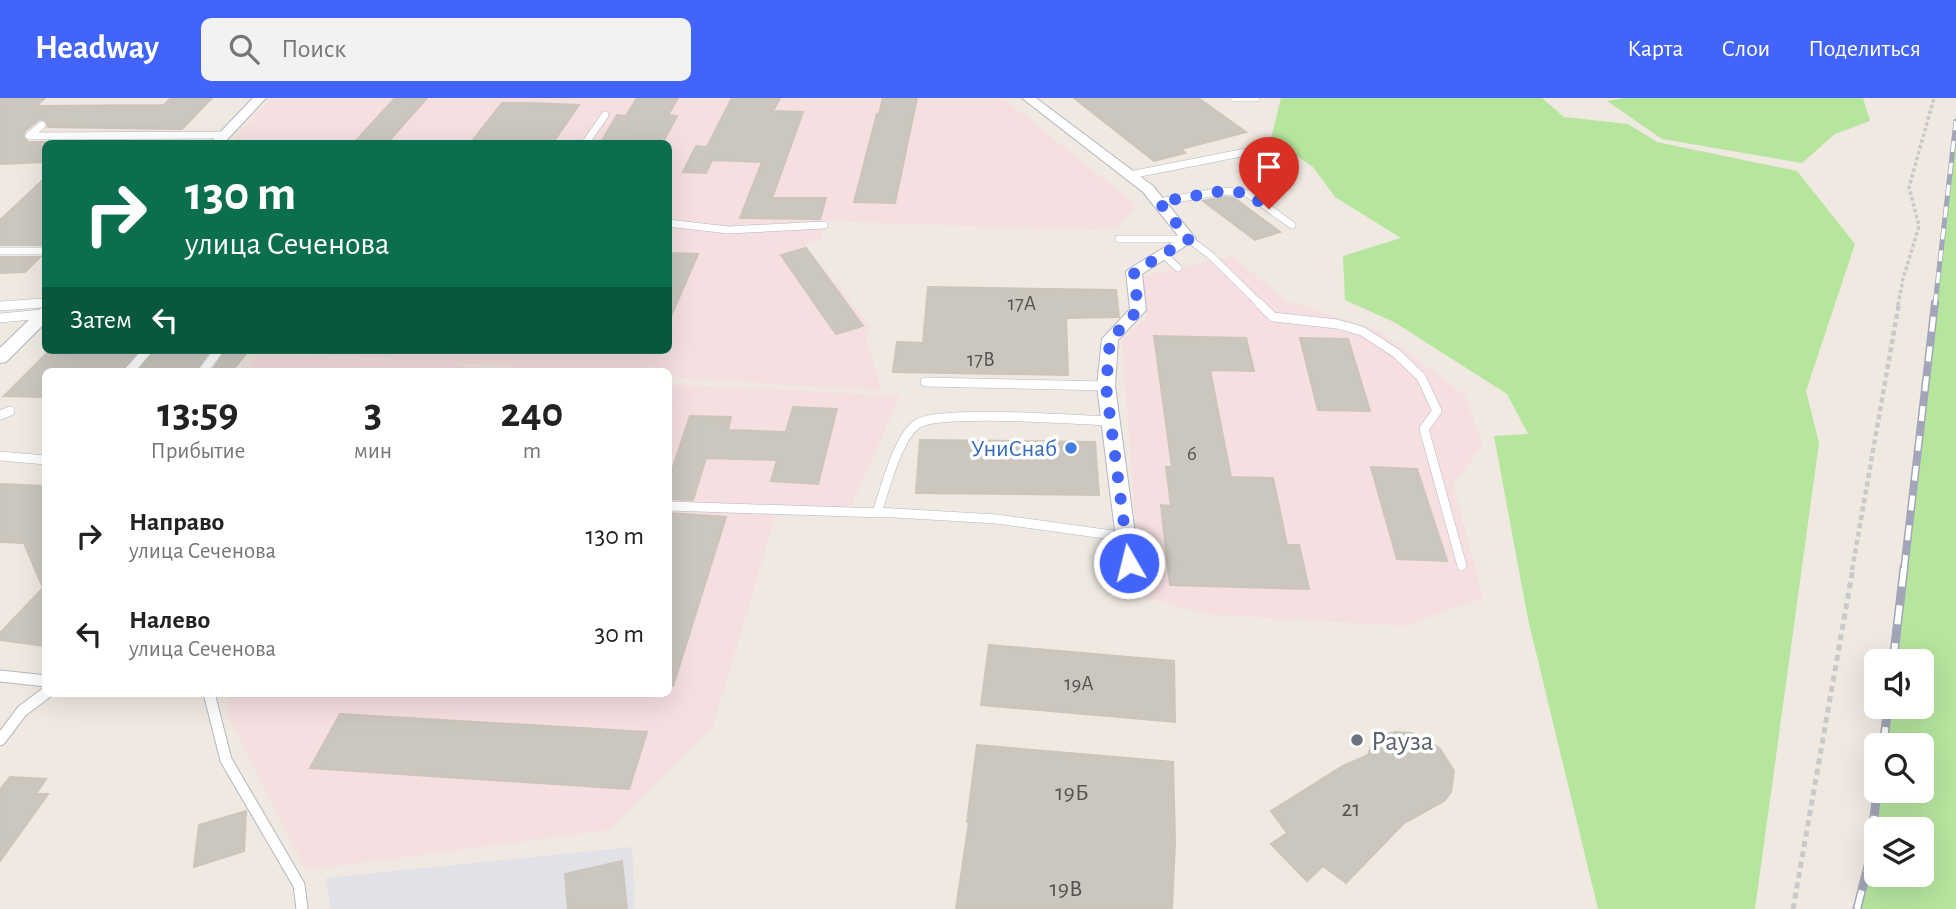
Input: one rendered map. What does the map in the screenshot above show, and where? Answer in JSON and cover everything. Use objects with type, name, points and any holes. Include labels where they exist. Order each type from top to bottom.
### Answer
[{"type":"street","points":[[219,139],[260,98]]},
{"type":"street","points":[[1028,98],[1148,190],[1189,239],[1134,272],[1138,310],[1110,340],[1106,386],[1129,563]]},
{"type":"street","points":[[0,358],[42,313]]},
{"type":"lane","points":[[1234,98],[1256,98]]},
{"type":"lane","points":[[588,140],[605,116]]},
{"type":"lane","points":[[42,125],[29,136],[219,139]]},
{"type":"lane","points":[[1130,175],[1245,152]]},
{"type":"lane","points":[[1159,202],[1222,191],[1247,193],[1292,225]]},
{"type":"lane","points":[[672,223],[728,230],[824,225]]},
{"type":"lane","points":[[1119,239],[1189,239],[1210,255],[1273,317],[1336,324],[1362,331],[1396,353],[1421,377],[1437,411],[1424,429],[1461,566]]},
{"type":"lane","points":[[0,251],[42,251]]},
{"type":"lane","points":[[1163,254],[1178,268]]},
{"type":"lane","points":[[0,306],[42,310]]},
{"type":"lane","points":[[0,317],[42,310]]},
{"type":"lane","points":[[132,368],[144,354]]},
{"type":"lane","points":[[205,368],[216,354]]},
{"type":"lane","points":[[925,382],[1106,386]]},
{"type":"lane","points":[[0,415],[10,411]]},
{"type":"lane","points":[[877,512],[908,434],[920,421],[963,417],[1111,421]]},
{"type":"lane","points":[[0,456],[42,460]]},
{"type":"lane","points":[[672,506],[877,512],[997,519],[1126,537]]},
{"type":"lane","points":[[0,676],[42,681]]},
{"type":"lane","points":[[0,740],[22,711],[42,695]]},
{"type":"lane","points":[[210,697],[226,761],[299,885],[302,909]]},
{"type":"path","points":[[1793,909],[1903,279],[1919,226],[1909,187],[1934,98]]},
{"type":"shaded area","points":[[272,98],[1003,98],[1136,205],[1118,227],[1092,230],[825,221],[821,239],[805,244],[870,327],[865,337],[882,391],[672,377],[672,368],[523,368],[444,363],[483,368],[246,368],[258,354],[408,361],[306,354],[672,354],[672,140],[233,140]]},
{"type":"shaded area","points":[[1233,256],[1284,300],[1380,331],[1465,395],[1482,445],[1453,485],[1483,598],[1404,626],[1204,614],[1141,595],[1122,340],[1146,318],[1143,276]]},
{"type":"shaded area","points":[[672,384],[900,396],[848,513],[777,510],[713,726],[609,830],[306,870],[228,715],[227,697],[672,697]]},
{"type":"shaded area","points":[[632,847],[635,909],[331,909],[326,878]]},
{"type":"green space","points":[[1281,98],[1542,98],[1564,117],[1628,124],[1657,142],[1797,171],[1855,244],[1806,391],[1819,443],[1755,909],[1598,909],[1528,619],[1494,436],[1528,434],[1507,394],[1394,322],[1345,300],[1343,256],[1401,238],[1335,197],[1313,167],[1271,138]]},
{"type":"green space","points":[[1625,98],[1863,98],[1870,121],[1835,134],[1802,163],[1662,139],[1607,101]]},
{"type":"green space","points":[[1956,121],[1956,909],[1857,909],[1864,882],[1864,887],[1934,887],[1934,817],[1874,817],[1876,803],[1934,803],[1934,733],[1885,733],[1886,719],[1934,719],[1934,649],[1894,649]]},
{"type":"building","points":[[0,98],[45,98],[36,106],[164,105],[171,98],[212,98],[182,129],[48,127],[46,121],[40,119],[25,131],[23,137],[28,142],[42,142],[42,162],[0,164]]},
{"type":"building","points":[[395,98],[427,98],[390,140],[357,140]]},
{"type":"building","points":[[637,98],[678,98],[668,115],[677,116],[664,140],[602,140],[617,115],[626,116]]},
{"type":"building","points":[[732,98],[780,98],[773,111],[803,112],[772,198],[826,198],[820,219],[740,218],[762,162],[712,160],[706,173],[683,172],[696,146],[707,147]]},
{"type":"building","points":[[883,98],[917,98],[895,203],[854,202],[877,114]]},
{"type":"building","points":[[1074,98],[1198,98],[1246,132],[1181,149],[1185,153],[1154,161]]},
{"type":"building","points":[[502,103],[579,105],[555,140],[473,140]]},
{"type":"building","points":[[42,181],[42,245],[0,245],[0,220]]},
{"type":"building","points":[[1222,197],[1234,198],[1280,232],[1255,240],[1203,201]]},
{"type":"building","points":[[806,248],[863,326],[836,334],[781,255]]},
{"type":"building","points":[[672,253],[698,254],[672,314]]},
{"type":"building","points":[[0,257],[40,257],[25,272],[0,273]]},
{"type":"building","points":[[928,287],[1116,290],[1119,317],[1066,318],[1068,375],[893,372],[897,342],[923,343]]},
{"type":"building","points":[[1154,336],[1246,338],[1254,371],[1210,370],[1231,477],[1273,478],[1287,545],[1299,545],[1309,589],[1170,585],[1161,505],[1171,506],[1166,467],[1172,467]]},
{"type":"building","points":[[1300,338],[1348,339],[1370,411],[1318,410]]},
{"type":"building","points":[[46,354],[136,354],[124,368],[42,368],[42,397],[4,396]]},
{"type":"building","points":[[152,354],[207,354],[198,368],[140,368]]},
{"type":"building","points":[[223,354],[246,354],[234,368],[214,368]]},
{"type":"building","points":[[793,407],[837,409],[818,484],[771,481],[777,460],[706,458],[693,500],[672,499],[672,470],[690,416],[731,417],[728,430],[786,432]]},
{"type":"building","points":[[920,440],[1095,442],[1099,495],[916,493]]},
{"type":"building","points":[[1371,467],[1417,469],[1447,561],[1397,559]]},
{"type":"building","points":[[0,484],[42,486],[42,586],[24,543],[0,542]]},
{"type":"building","points":[[672,513],[726,517],[673,686]]},
{"type":"building","points":[[42,589],[42,645],[0,640],[0,633]]},
{"type":"building","points":[[989,645],[1174,661],[1175,722],[981,705]]},
{"type":"building","points":[[340,714],[647,732],[629,789],[310,768]]},
{"type":"building","points":[[1395,732],[1411,733],[1440,749],[1454,771],[1451,792],[1444,801],[1404,823],[1346,883],[1323,866],[1307,881],[1271,844],[1287,833],[1271,811],[1343,766],[1368,755],[1372,744],[1382,736]]},
{"type":"building","points":[[977,745],[1173,762],[1175,842],[1172,909],[956,909]]},
{"type":"building","points":[[10,777],[46,779],[36,794],[48,794],[0,861],[0,790]]},
{"type":"building","points":[[246,811],[244,851],[194,867],[199,825]]},
{"type":"building","points":[[622,861],[627,909],[568,909],[565,874]]},
{"type":"railway","points":[[1935,305],[1956,121]]},
{"type":"railway","points":[[1904,570],[1935,303]]},
{"type":"railway","points":[[1895,649],[1904,568]]},
{"type":"railway","points":[[1885,733],[1886,719]]},
{"type":"railway","points":[[1857,909],[1869,862],[1876,803]]},
{"type":"place","name":"УниСнаб","points":[[1071,448]]},
{"type":"place","name":"Рауза","points":[[1357,740]]},
{"type":"route","points":[[1129,563],[1106,386],[1110,340],[1138,310],[1134,272],[1189,239],[1159,202],[1222,191],[1247,193],[1269,209]]}]
